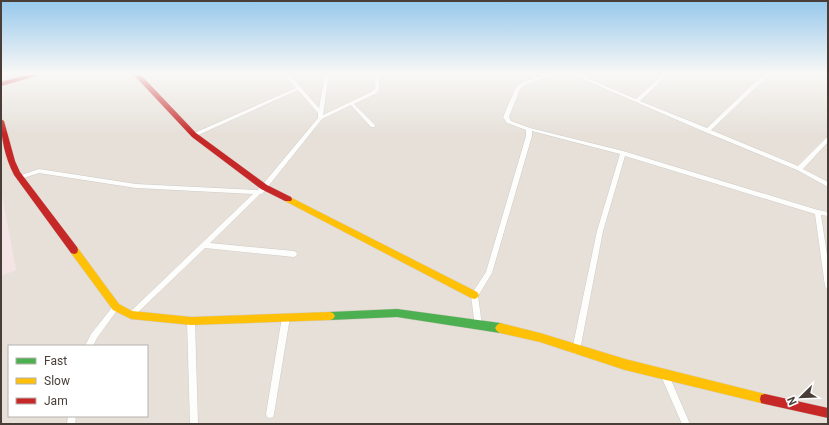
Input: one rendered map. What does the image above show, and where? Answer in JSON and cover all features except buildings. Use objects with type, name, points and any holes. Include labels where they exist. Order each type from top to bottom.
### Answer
[{"type":"street","points":[[155,94],[194,135],[262,190],[474,295]]},
{"type":"street","points":[[194,135],[284,94]]},
{"type":"street","points":[[302,94],[321,116]]},
{"type":"street","points":[[321,116],[324,94]]},
{"type":"street","points":[[131,315],[262,190],[321,116],[371,94]]},
{"type":"street","points":[[516,94],[506,117],[509,122],[529,129],[623,153],[828,214]]},
{"type":"street","points":[[619,94],[798,169],[828,185]]},
{"type":"street","points":[[636,101],[644,94]]},
{"type":"street","points":[[707,131],[746,94]]},
{"type":"street","points":[[351,103],[373,126]]},
{"type":"street","points":[[1,121],[11,161],[20,177],[116,307],[131,315],[191,321],[397,313],[525,332],[576,350],[664,376],[828,413]]},
{"type":"street","points":[[478,325],[474,295],[489,273],[529,136],[529,129]]},
{"type":"street","points":[[798,169],[828,139]]},
{"type":"street","points":[[576,350],[600,231],[623,153]]},
{"type":"street","points":[[20,177],[39,171],[136,186],[262,190]]},
{"type":"street","points":[[818,212],[828,286]]},
{"type":"street","points":[[204,245],[294,254]]},
{"type":"street","points":[[90,345],[94,336],[116,307]]},
{"type":"street","points":[[270,414],[286,317]]},
{"type":"street","points":[[191,321],[194,424]]},
{"type":"street","points":[[664,376],[686,424]]},
{"type":"shaded area","points":[[1,94],[828,94],[828,424],[1,424]]},
{"type":"shaded area","points":[[1,190],[16,270],[1,276]]},
{"type":"traffic: fast","points":[[330,316],[397,313],[500,328]]},
{"type":"traffic: slow","points":[[288,199],[474,295]]},
{"type":"traffic: slow","points":[[74,250],[116,307],[131,315],[191,321],[330,316]]},
{"type":"traffic: slow","points":[[500,328],[540,338],[605,359],[765,399]]},
{"type":"traffic: jam","points":[[155,94],[194,135],[264,187],[288,199]]},
{"type":"traffic: jam","points":[[1,121],[11,161],[17,173],[74,250]]},
{"type":"traffic: jam","points":[[765,399],[828,413]]}]
